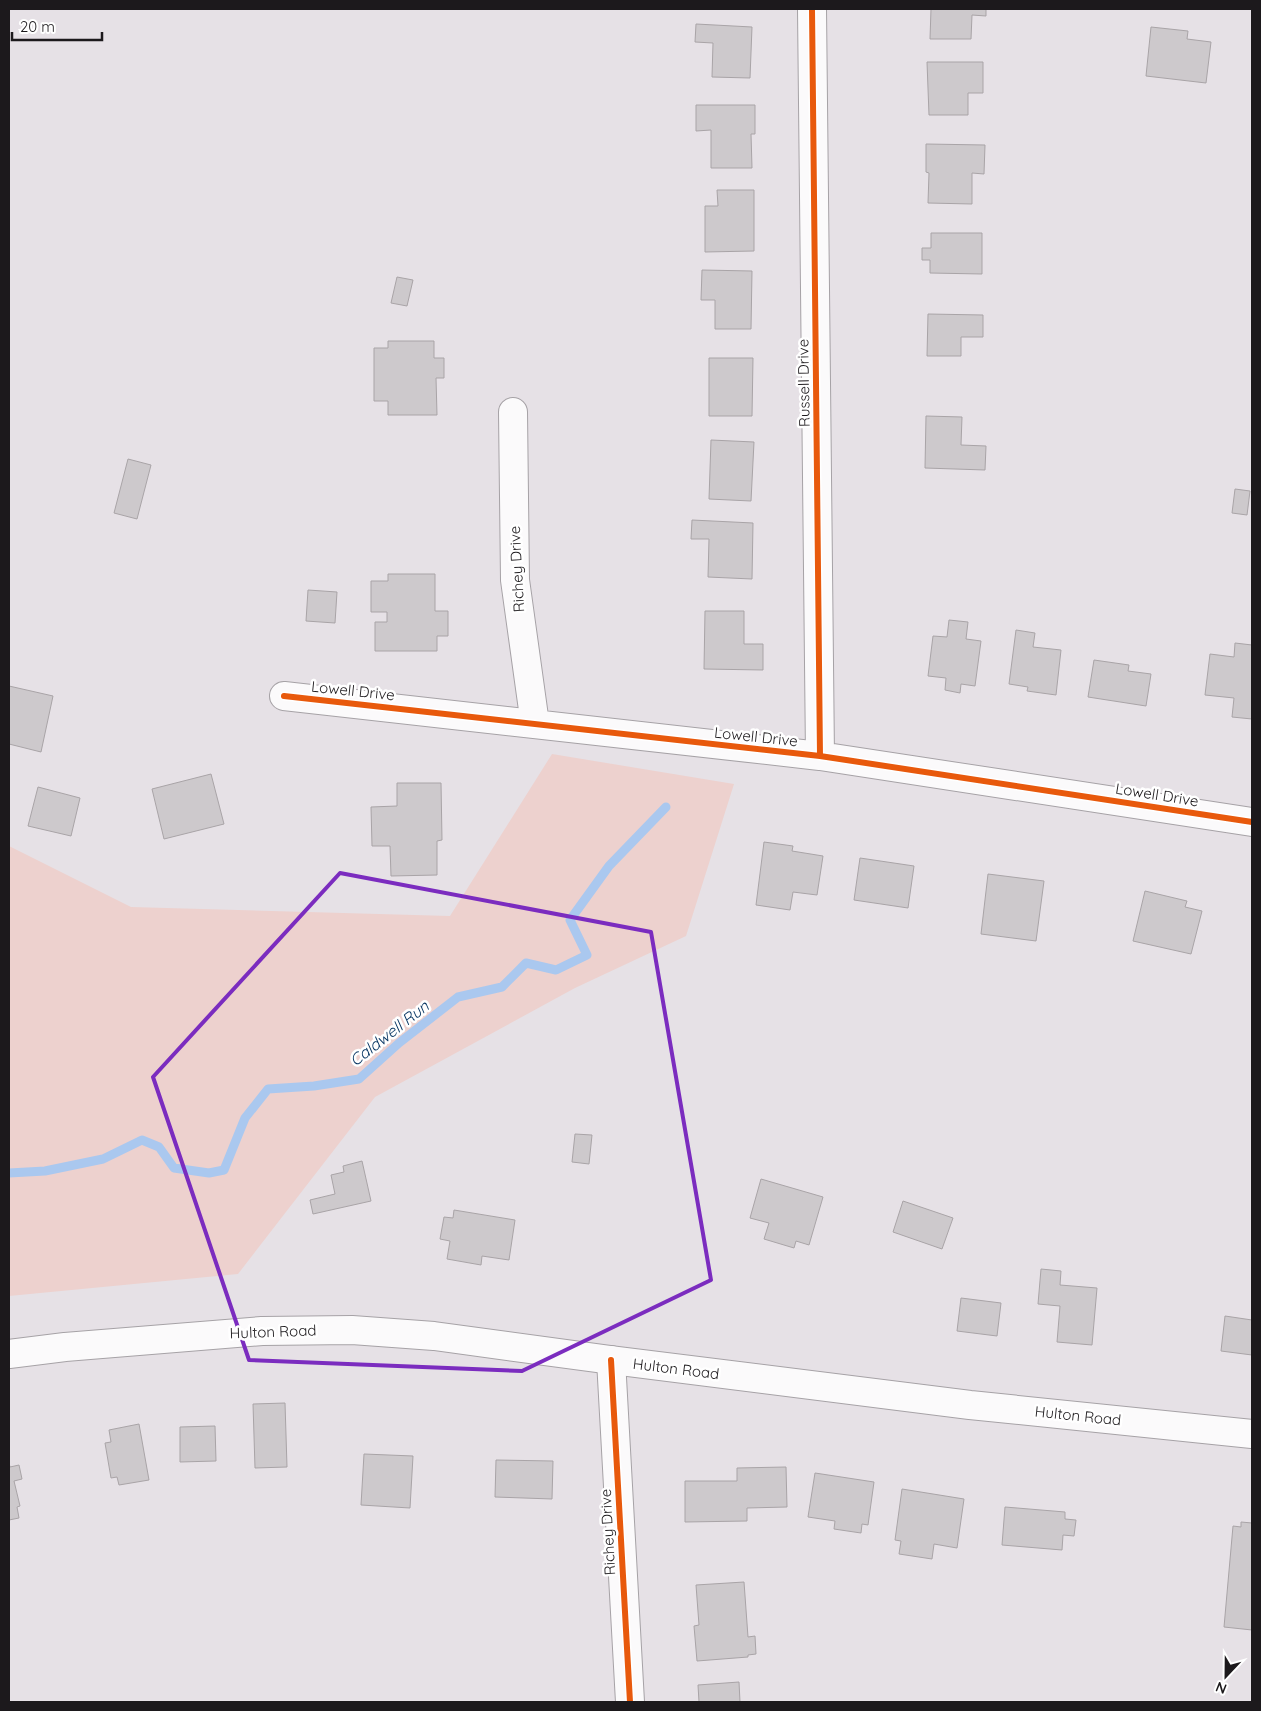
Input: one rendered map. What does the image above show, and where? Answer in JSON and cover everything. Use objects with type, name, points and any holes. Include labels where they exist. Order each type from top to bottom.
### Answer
[{"type":"street","name":"Russell Drive","points":[[812,9],[820,756]]},
{"type":"street","name":"Richey Drive","points":[[513,412],[515,580],[535,724]]},
{"type":"street","name":"Lowell Drive","points":[[284,696],[820,756],[1252,822]]},
{"type":"street","name":"Hulton Road","points":[[9,1354],[65,1346],[262,1331],[352,1330],[434,1336],[970,1406],[1252,1434]]},
{"type":"street","name":"Richey Drive","points":[[611,1360],[630,1702]]},
{"type":"highlighted area","points":[[340,873],[651,932],[711,1280],[522,1371],[249,1360],[153,1077]]},
{"type":"shaded area","points":[[552,754],[734,784],[686,936],[575,988],[375,1097],[238,1274],[9,1296],[9,846],[131,907],[450,916]]},
{"type":"building","points":[[931,9],[986,9],[986,16],[972,15],[971,39],[930,39]]},
{"type":"building","points":[[696,24],[752,27],[750,78],[712,77],[713,43],[695,42]]},
{"type":"building","points":[[1151,27],[1188,31],[1187,39],[1211,42],[1206,83],[1146,76]]},
{"type":"building","points":[[927,62],[983,62],[983,93],[968,93],[968,115],[929,115]]},
{"type":"building","points":[[696,105],[755,105],[755,134],[751,134],[752,168],[711,168],[711,130],[696,131]]},
{"type":"building","points":[[926,144],[985,145],[984,174],[972,173],[972,204],[928,203],[929,173],[926,172]]},
{"type":"building","points":[[717,190],[754,190],[754,251],[705,252],[705,206],[718,206]]},
{"type":"building","points":[[931,233],[982,233],[982,274],[930,273],[930,260],[922,260],[922,248],[931,248]]},
{"type":"building","points":[[702,270],[752,271],[751,329],[715,329],[715,300],[701,300]]},
{"type":"building","points":[[397,277],[413,280],[407,306],[391,303]]},
{"type":"building","points":[[928,314],[983,315],[983,337],[961,337],[961,356],[927,356]]},
{"type":"building","points":[[388,341],[434,341],[434,358],[444,358],[444,378],[436,378],[437,415],[388,415],[388,401],[374,401],[374,348],[388,348]]},
{"type":"building","points":[[709,358],[753,358],[752,416],[709,416]]},
{"type":"building","points":[[926,416],[962,417],[961,445],[986,446],[985,470],[925,468]]},
{"type":"building","points":[[711,440],[754,442],[751,501],[709,499]]},
{"type":"building","points":[[128,459],[151,465],[137,519],[114,513]]},
{"type":"building","points":[[1235,489],[1250,491],[1247,515],[1232,513]]},
{"type":"building","points":[[692,520],[753,523],[752,579],[708,577],[709,539],[691,539]]},
{"type":"building","points":[[388,574],[435,574],[435,611],[448,611],[448,636],[437,636],[437,651],[375,651],[375,622],[387,622],[387,612],[371,612],[371,581],[388,581]]},
{"type":"building","points":[[308,590],[337,592],[335,623],[306,621]]},
{"type":"building","points":[[705,611],[744,611],[744,644],[763,644],[763,670],[704,669]]},
{"type":"building","points":[[949,620],[968,622],[966,639],[981,641],[975,686],[961,684],[960,693],[945,690],[946,678],[928,676],[933,636],[947,637]]},
{"type":"building","points":[[1016,630],[1035,633],[1033,647],[1061,650],[1056,695],[1027,691],[1028,687],[1009,684]]},
{"type":"building","points":[[1235,643],[1252,645],[1252,719],[1232,717],[1234,698],[1205,695],[1210,654],[1234,657]]},
{"type":"building","points":[[1094,660],[1129,665],[1128,671],[1151,674],[1146,706],[1088,697]]},
{"type":"building","points":[[9,686],[53,696],[41,752],[9,744]]},
{"type":"building","points":[[211,774],[224,824],[164,839],[152,789]]},
{"type":"building","points":[[397,783],[441,783],[442,840],[437,841],[437,875],[391,876],[390,846],[372,846],[371,807],[397,806]]},
{"type":"building","points":[[38,787],[80,798],[71,836],[28,826]]},
{"type":"building","points":[[764,842],[793,846],[792,851],[823,856],[817,895],[793,892],[790,910],[756,905]]},
{"type":"building","points":[[860,858],[914,866],[908,908],[854,900]]},
{"type":"building","points":[[988,874],[1044,881],[1036,941],[981,934]]},
{"type":"building","points":[[1145,891],[1187,901],[1185,907],[1202,911],[1191,954],[1133,941]]},
{"type":"building","points":[[575,1134],[592,1135],[589,1164],[572,1162]]},
{"type":"building","points":[[362,1161],[371,1201],[313,1214],[310,1200],[335,1194],[331,1175],[344,1172],[343,1166]]},
{"type":"building","points":[[761,1179],[823,1197],[809,1245],[796,1241],[794,1248],[764,1239],[769,1223],[750,1218]]},
{"type":"building","points":[[903,1201],[953,1218],[942,1249],[893,1232]]},
{"type":"building","points":[[454,1210],[515,1220],[509,1260],[482,1256],[481,1265],[447,1259],[450,1241],[440,1239],[444,1217],[453,1218]]},
{"type":"building","points":[[1041,1269],[1061,1271],[1060,1285],[1097,1288],[1092,1345],[1057,1342],[1060,1306],[1038,1304]]},
{"type":"building","points":[[961,1298],[1001,1303],[997,1336],[957,1331]]},
{"type":"building","points":[[1225,1316],[1252,1320],[1252,1355],[1221,1351]]},
{"type":"building","points":[[285,1403],[287,1467],[255,1468],[253,1404]]},
{"type":"building","points":[[139,1424],[149,1480],[119,1485],[117,1477],[111,1478],[105,1443],[111,1442],[109,1430]]},
{"type":"building","points":[[215,1426],[216,1461],[180,1462],[180,1427]]},
{"type":"building","points":[[364,1454],[413,1456],[410,1508],[361,1505]]},
{"type":"building","points":[[496,1460],[553,1461],[552,1499],[495,1497]]},
{"type":"building","points":[[9,1463],[10,1467],[19,1465],[22,1479],[14,1481],[20,1506],[17,1507],[19,1518],[9,1520]]},
{"type":"building","points":[[786,1467],[787,1507],[747,1508],[747,1521],[685,1522],[685,1481],[737,1481],[737,1468]]},
{"type":"building","points":[[815,1473],[874,1482],[868,1525],[862,1524],[861,1533],[834,1529],[835,1521],[808,1517]]},
{"type":"building","points":[[902,1489],[964,1499],[957,1548],[934,1544],[932,1559],[899,1554],[901,1541],[895,1540]]},
{"type":"building","points":[[1005,1507],[1065,1512],[1065,1519],[1076,1520],[1074,1536],[1063,1535],[1062,1550],[1002,1545]]},
{"type":"building","points":[[1241,1522],[1252,1523],[1252,1630],[1224,1627],[1233,1526],[1241,1527]]},
{"type":"building","points":[[744,1582],[748,1637],[755,1636],[756,1654],[748,1655],[748,1657],[697,1661],[694,1626],[699,1625],[696,1585]]},
{"type":"building","points":[[739,1682],[740,1702],[699,1702],[698,1685]]},
{"type":"waterway","name":"Caldwell Run","points":[[9,1173],[45,1171],[103,1159],[142,1140],[159,1147],[174,1168],[209,1173],[224,1170],[245,1118],[268,1089],[314,1086],[359,1079],[399,1043],[458,997],[502,987],[526,963],[556,970],[587,955],[570,920],[609,866],[666,807]]},
{"type":"cycle path","points":[[812,9],[820,756]]},
{"type":"cycle path","points":[[284,696],[820,756],[1252,822]]},
{"type":"cycle path","points":[[611,1360],[630,1702]]}]
